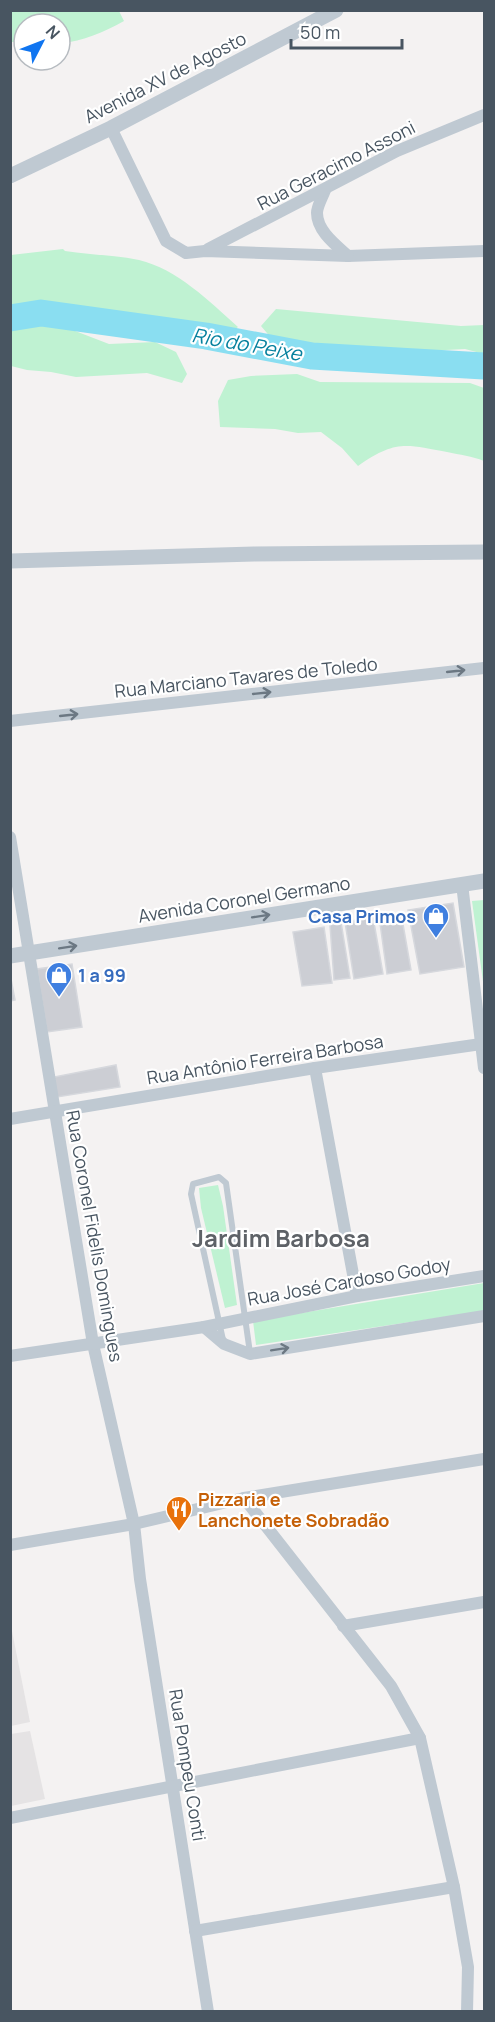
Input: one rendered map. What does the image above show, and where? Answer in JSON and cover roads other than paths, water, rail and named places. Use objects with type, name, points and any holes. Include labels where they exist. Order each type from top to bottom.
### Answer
[{"type":"street","name":"Avenida XV de Agosto","points":[[10,176],[111,128],[336,10]]},
{"type":"street","name":"Rua Geracimo Assoni","points":[[205,251],[397,151],[484,115]]},
{"type":"street","points":[[111,128],[166,241],[186,253],[205,251],[348,256],[484,251]]},
{"type":"street","points":[[325,190],[317,212],[321,226],[330,239],[348,256]]},
{"type":"street","points":[[10,561],[254,554],[484,552]]},
{"type":"street","name":"Rua Marciano Tavares de Toledo","points":[[10,721],[484,668]]},
{"type":"street","name":"Rua Coronel Fidelis Domingues","points":[[10,837],[93,1344],[134,1524]]},
{"type":"street","name":"Avenida Coronel Germano","points":[[10,956],[484,881]]},
{"type":"street","points":[[462,884],[484,1068]]},
{"type":"street","name":"Rua Antônio Ferreira Barbosa","points":[[10,1119],[315,1068],[481,1044]]},
{"type":"street","points":[[315,1068],[357,1296]]},
{"type":"street","name":"Rua José Cardoso Godoy","points":[[10,1356],[204,1327],[357,1296],[484,1276]]},
{"type":"street","points":[[204,1327],[224,1344],[250,1354],[484,1316]]},
{"type":"street","points":[[10,1545],[134,1524],[244,1498],[484,1460]]},
{"type":"street","points":[[244,1498],[391,1686],[420,1738],[454,1887],[468,1967],[466,2012]]},
{"type":"street","name":"Rua Pompeu Conti","points":[[134,1524],[140,1579],[208,2012]]},
{"type":"street","points":[[343,1626],[484,1602]]},
{"type":"street","points":[[10,1818],[420,1738]]},
{"type":"street","points":[[195,1931],[454,1887]]},
{"type":"lane","points":[[224,1344],[191,1194],[193,1184],[219,1177],[226,1183],[250,1354]]},
{"type":"waterway","name":"Rio do Peixe","points":[[10,318],[41,313],[206,336],[312,356],[484,366]]},
{"type":"place","name":"Casa Primos","points":[[436,939]]},
{"type":"place","name":"1 a 99","points":[[59,998]]},
{"type":"place","name":"Pizzaria e Lanchonete Sobradão","points":[[179,1532]]},
{"type":"district","name":"Jardim Barbosa","points":[[281,1237]]}]
